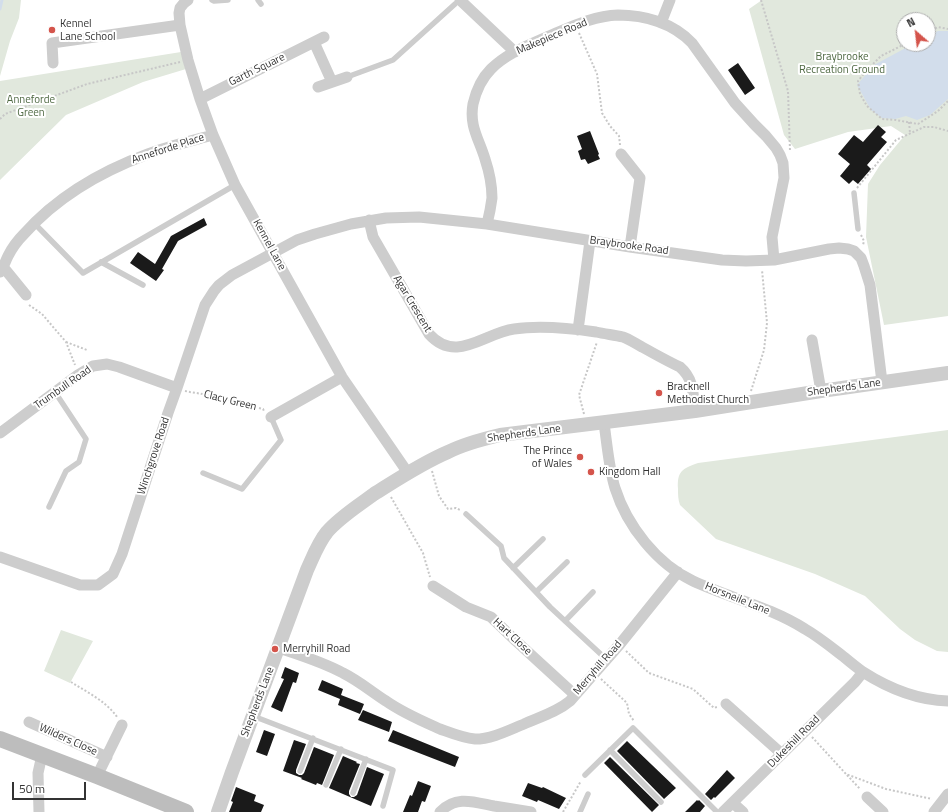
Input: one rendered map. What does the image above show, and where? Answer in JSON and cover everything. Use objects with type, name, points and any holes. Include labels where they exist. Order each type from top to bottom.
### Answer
[{"type":"main road","points":[[0,739],[186,812]]},
{"type":"street","name":"Kennel Lane","points":[[188,0],[184,3],[177,4],[188,60],[213,135],[235,185],[342,377],[408,473]]},
{"type":"street","points":[[661,22],[670,0]]},
{"type":"street","points":[[458,1],[514,52]]},
{"type":"street","name":"Makepiece Road","points":[[487,224],[492,197],[491,181],[486,159],[472,123],[472,113],[476,93],[486,76],[499,63],[514,52],[575,25],[596,18],[618,15],[640,17],[661,22],[672,27],[690,40],[735,102],[776,148],[783,163],[784,178],[782,197],[772,237],[774,260]]},
{"type":"street","points":[[53,63],[52,43],[180,25]]},
{"type":"street","name":"Garth Square","points":[[200,98],[319,40],[332,82]]},
{"type":"street","points":[[318,87],[347,77]]},
{"type":"street","name":"Anneforde Place","points":[[2,270],[14,246],[34,223],[79,188],[112,169],[149,154],[213,135]]},
{"type":"street","points":[[621,154],[640,178],[630,247]]},
{"type":"street","name":"Braybrooke Road","points":[[273,253],[297,240],[332,228],[369,220],[402,217],[419,217],[487,224],[590,241],[722,260],[774,260],[829,248],[848,249],[854,251],[861,258],[870,285],[882,382]]},
{"type":"street","name":"Agar Crescent","points":[[369,220],[373,237],[429,334],[440,343],[453,347],[466,346],[512,329],[541,327],[578,330],[624,338],[680,367],[684,371],[690,381],[695,411]]},
{"type":"street","points":[[578,330],[590,241]]},
{"type":"street","name":"Winchgrove Road","points":[[0,557],[80,585],[98,585],[113,574],[122,554],[206,305],[219,285],[232,275],[273,253]]},
{"type":"street","points":[[2,270],[26,295]]},
{"type":"street","points":[[812,340],[821,391]]},
{"type":"street","name":"Trumbull Road","points":[[0,433],[78,374],[93,366],[107,364],[119,367],[178,388]]},
{"type":"street","name":"Shepherds Lane","points":[[218,812],[307,570],[319,545],[336,523],[385,487],[408,473],[449,451],[500,435],[695,411],[948,373]]},
{"type":"street","name":"Clacy Green","points":[[271,417],[342,377]]},
{"type":"street","name":"Horsneile Lane","points":[[604,423],[615,488],[626,513],[632,524],[657,555],[678,572],[693,581],[783,617],[798,625],[823,640],[863,672],[882,683],[909,694],[948,701]]},
{"type":"street","name":"Merryhill Road","points":[[279,648],[342,672],[387,702],[416,718],[452,734],[476,739],[507,731],[563,707],[620,644],[678,572]]},
{"type":"street","name":"Hart Close","points":[[433,586],[466,607],[491,617],[575,695]]},
{"type":"street","name":"Dukeshill Road","points":[[723,812],[855,682],[863,672]]},
{"type":"street","points":[[726,704],[782,754]]},
{"type":"street","name":"Wilders Close","points":[[29,722],[107,757]]},
{"type":"street","name":"Wilders Close","points":[[97,776],[122,725]]},
{"type":"street","points":[[39,812],[38,773],[42,755]]},
{"type":"street","points":[[934,812],[948,794]]},
{"type":"street","points":[[867,797],[883,812]]},
{"type":"street","points":[[440,812],[453,803],[462,801],[472,801],[531,812]]},
{"type":"street","points":[[732,803],[743,812]]},
{"type":"lane","points":[[212,0],[228,0]]},
{"type":"lane","points":[[347,77],[393,60],[458,1]]},
{"type":"lane","points":[[34,223],[83,273],[235,185]]},
{"type":"lane","points":[[854,193],[858,229]]},
{"type":"lane","points":[[101,262],[143,286]]},
{"type":"lane","points":[[49,507],[66,471],[79,462],[86,439],[55,392]]},
{"type":"lane","points":[[203,473],[242,489],[281,440],[271,417]]},
{"type":"lane","points":[[466,514],[501,546],[504,558],[536,592],[606,659]]},
{"type":"lane","points":[[513,568],[543,539]]},
{"type":"lane","points":[[536,592],[567,562]]},
{"type":"lane","points":[[565,621],[593,592]]},
{"type":"lane","points":[[253,716],[394,770],[383,806]]},
{"type":"lane","points":[[585,775],[633,728],[717,812]]},
{"type":"lane","points":[[300,771],[313,738]]},
{"type":"lane","points":[[326,785],[341,749]]},
{"type":"lane","points":[[610,750],[661,802]]},
{"type":"lane","points":[[353,793],[366,759]]},
{"type":"lane","points":[[580,812],[588,794]]},
{"type":"path","points":[[761,0],[788,91],[790,141]]},
{"type":"path","points":[[575,25],[597,74],[602,113],[610,126],[619,136],[621,154]]},
{"type":"path","points":[[936,28],[948,29]]},
{"type":"path","points":[[896,48],[882,56],[858,81],[860,94],[867,106],[882,120],[909,122],[918,124],[921,128]]},
{"type":"path","points":[[0,119],[5,114],[87,84],[188,60]]},
{"type":"path","points":[[918,124],[938,111],[948,101]]},
{"type":"path","points":[[909,122],[910,133]]},
{"type":"path","points":[[854,193],[896,140],[924,127],[934,127],[948,131]]},
{"type":"path","points":[[858,229],[864,241],[862,248]]},
{"type":"path","points":[[749,402],[750,394],[764,350],[767,323],[761,261]]},
{"type":"path","points":[[26,295],[26,302],[42,314],[66,342],[78,374]]},
{"type":"path","points":[[586,425],[579,395],[600,333]]},
{"type":"path","points":[[66,342],[87,350]]},
{"type":"path","name":"Clacy Green","points":[[178,388],[263,409],[271,417]]},
{"type":"path","points":[[429,461],[439,496],[448,509],[456,508],[466,514]]},
{"type":"path","points":[[385,487],[423,553],[433,586]]},
{"type":"path","points":[[620,644],[649,673],[693,689],[714,708],[726,704]]},
{"type":"path","points":[[595,672],[627,703],[630,714],[634,720],[633,728]]},
{"type":"path","points":[[71,682],[112,710],[122,725]]},
{"type":"path","points":[[806,730],[867,797]]},
{"type":"path","points":[[846,774],[886,789],[936,800]]},
{"type":"path","points":[[563,812],[585,775]]},
{"type":"green space","name":"Anneforde Green","points":[[0,0],[21,0],[19,18],[10,41],[0,76]]},
{"type":"green space","name":"Braybrooke Recreation Ground","points":[[762,0],[948,0],[948,316],[884,325],[866,237],[868,184],[880,165],[905,135],[891,126],[848,132],[795,149],[784,135],[749,9]]},
{"type":"green space","name":"Anneforde Green","points":[[181,52],[186,69],[143,82],[66,115],[0,180],[0,81]]},
{"type":"green space","points":[[948,430],[948,652],[937,651],[915,640],[900,629],[865,596],[815,574],[716,539],[679,503],[678,478],[684,469],[698,463]]},
{"type":"green space","points":[[61,630],[93,641],[70,683],[44,671]]},
{"type":"water","points":[[948,31],[948,99],[930,115],[917,120],[906,116],[895,119],[882,118],[871,110],[857,85],[874,65],[898,52],[936,52],[936,32]]},
{"type":"building","points":[[738,63],[755,88],[745,95],[728,70]]},
{"type":"building","points":[[878,125],[886,132],[881,137],[887,142],[867,165],[871,169],[858,184],[853,180],[849,184],[840,176],[850,164],[838,154],[854,135],[863,142]]},
{"type":"building","points":[[590,131],[600,159],[588,164],[585,159],[581,160],[578,151],[582,149],[577,136]]},
{"type":"building","points":[[204,218],[207,225],[178,241],[162,269],[164,270],[156,281],[130,263],[138,252],[155,264],[171,236]]},
{"type":"building","points":[[285,667],[299,673],[296,683],[293,682],[282,712],[271,707],[284,679],[281,678]]},
{"type":"building","points":[[322,680],[343,689],[341,695],[364,704],[360,714],[338,705],[340,699],[318,690]]},
{"type":"building","points":[[363,710],[392,722],[389,732],[358,720]]},
{"type":"building","points":[[264,730],[275,734],[267,756],[256,752]]},
{"type":"building","points":[[393,730],[459,757],[455,767],[388,741]]},
{"type":"building","points":[[294,740],[306,744],[296,770],[296,773],[299,775],[304,773],[314,747],[334,755],[322,785],[317,783],[316,785],[283,771]]},
{"type":"building","points":[[627,741],[676,788],[664,799],[617,751]]},
{"type":"building","points":[[343,756],[360,764],[349,791],[351,797],[357,795],[367,767],[384,774],[371,806],[329,788]]},
{"type":"building","points":[[610,757],[659,805],[652,812],[604,763]]},
{"type":"building","points":[[727,770],[735,778],[715,798],[714,797],[711,800],[705,794]]},
{"type":"building","points":[[418,781],[431,786],[425,802],[422,801],[418,812],[403,812],[410,795],[412,796]]},
{"type":"building","points":[[528,783],[542,788],[543,787],[566,798],[559,809],[538,800],[537,802],[522,796]]},
{"type":"building","points":[[236,787],[256,795],[254,801],[264,805],[261,812],[229,812]]},
{"type":"building","points":[[697,800],[705,806],[700,812],[685,812]]},
{"type":"waterway","points":[[0,9],[2,0]]},
{"type":"place","name":"Kennel Lane School","points":[[52,30]]},
{"type":"place","name":"Bracknell Methodist Church","points":[[659,393]]},
{"type":"place","name":"The Prince of Wales","points":[[580,457]]},
{"type":"place","name":"Kingdom Hall","points":[[591,472]]},
{"type":"place","name":"Merryhill Road","points":[[275,649]]}]
